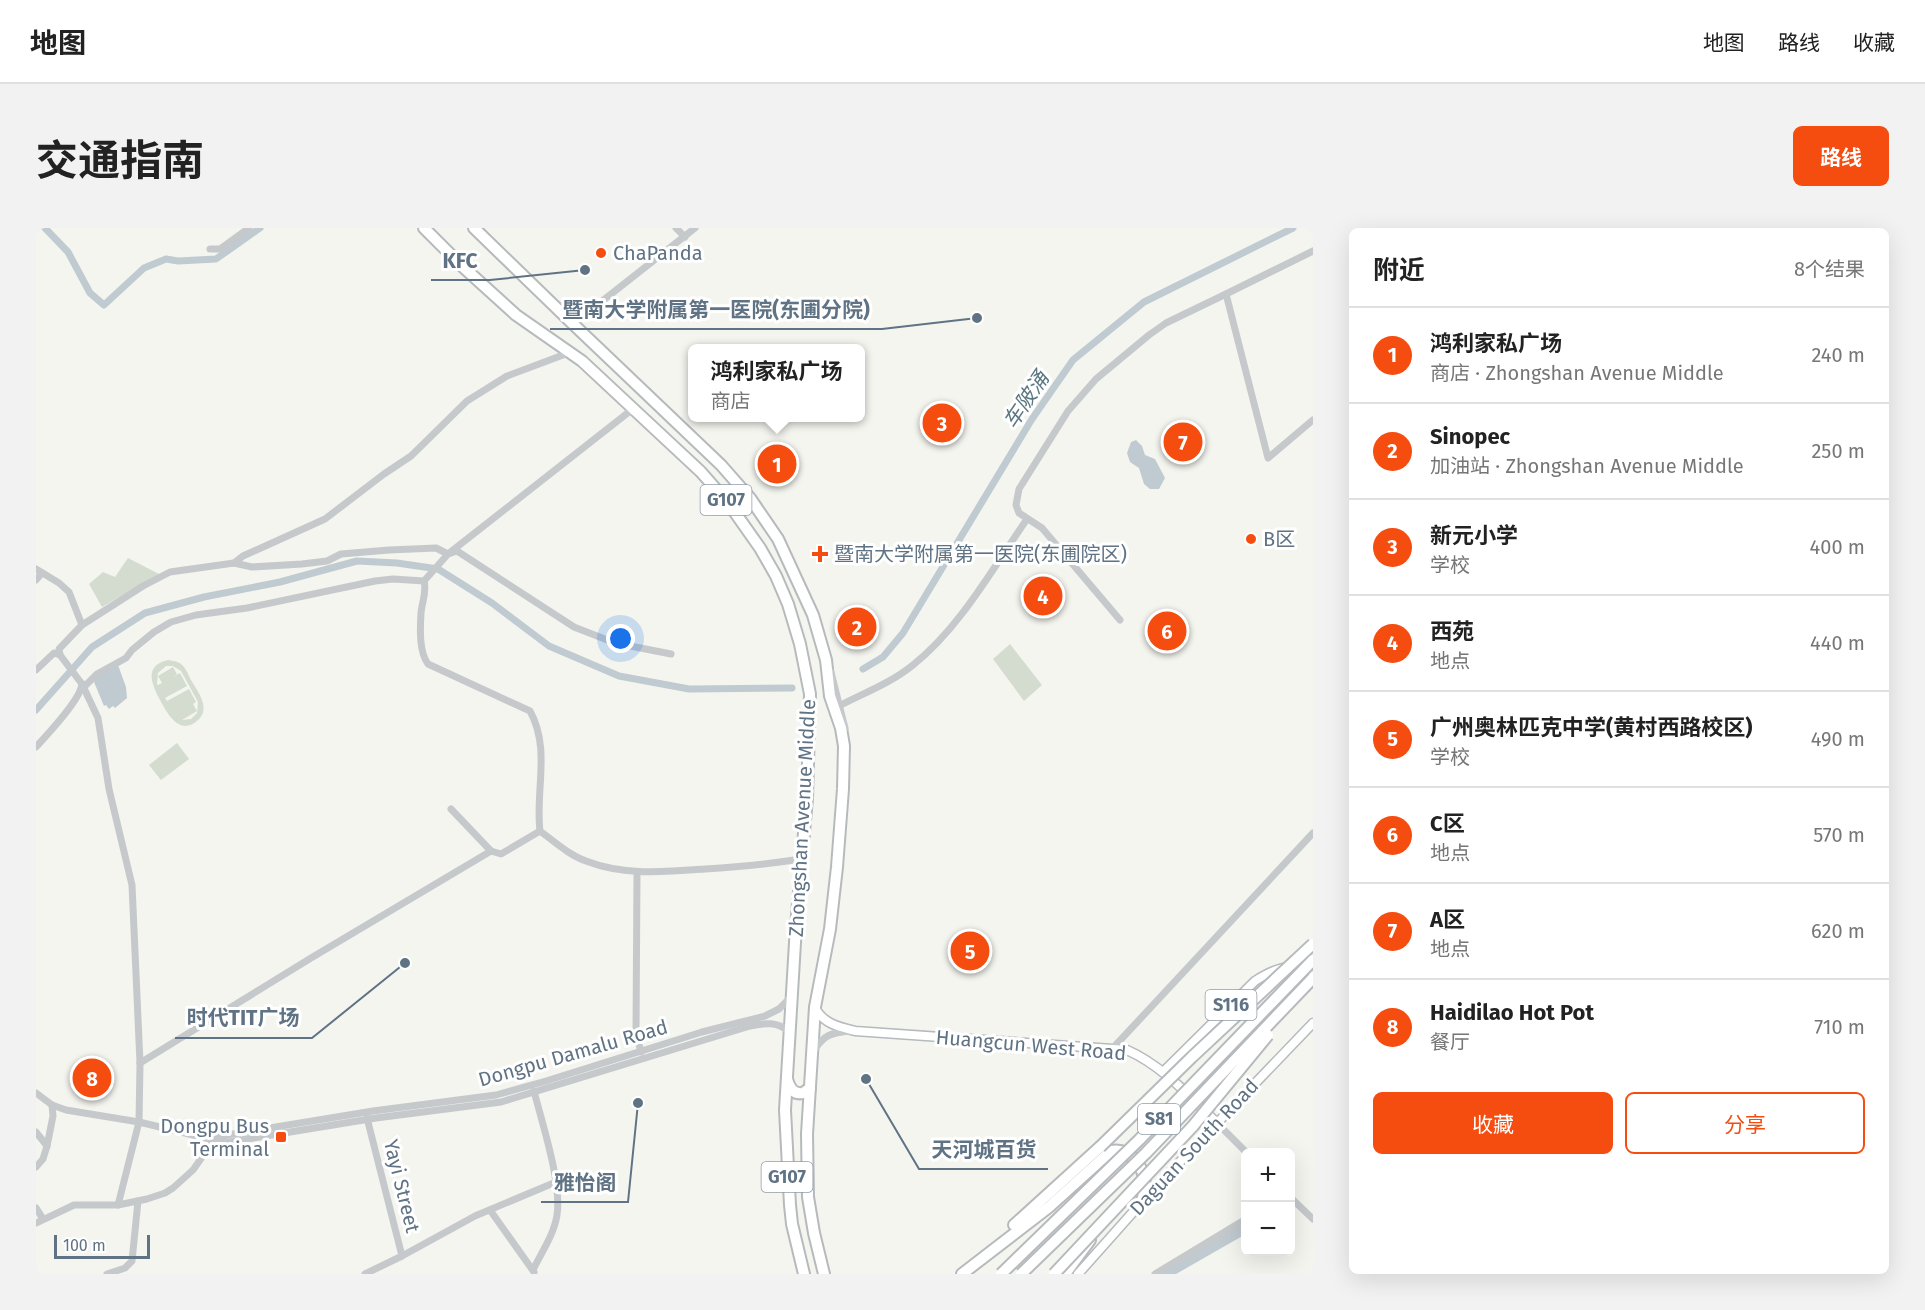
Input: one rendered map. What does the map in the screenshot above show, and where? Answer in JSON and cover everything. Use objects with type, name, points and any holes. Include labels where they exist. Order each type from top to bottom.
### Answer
[{"type":"highway","name":"Zhongshan Avenue Middle","points":[[424,228],[516,315],[568,350],[634,408],[701,472],[729,504],[769,564],[788,604],[800,644],[810,694],[808,790],[789,1032],[785,1126],[792,1224],[804,1274]]},
{"type":"highway","name":"Zhongshan Avenue Middle","points":[[474,228],[704,447],[750,498],[778,539],[813,615],[826,660],[830,696],[841,728],[844,746],[842,809],[832,917],[815,1007],[807,1134],[808,1197],[824,1274]]},
{"type":"highway","points":[[961,1274],[1100,1147],[1209,1040],[1313,944]]},
{"type":"highway","name":"S81","points":[[1001,1274],[1139,1140],[1313,960]]},
{"type":"highway","points":[[1054,1274],[1212,1105],[1312,979]]},
{"type":"highway","name":"S81","points":[[1021,1274],[1146,1153],[1312,979]]},
{"type":"highway","points":[[786,1079],[789,1087],[796,1093],[803,1094],[810,1088]]},
{"type":"highway","points":[[785,1126],[800,1124],[807,1134]]},
{"type":"highway","points":[[961,1274],[1048,1207],[1111,1151],[1123,1150],[1141,1166],[1145,1183],[1141,1203]]},
{"type":"highway","points":[[1065,1274],[1105,1220]]},
{"type":"main road","name":"S116","points":[[1163,1072],[1255,981],[1272,970],[1284,966],[1313,966]]},
{"type":"main road","name":"Huangcun West Road","points":[[815,1007],[825,1020],[855,1031],[1126,1050],[1138,1055],[1163,1072],[1217,1124]]},
{"type":"main road","name":"Daguan South Road","points":[[1078,1274],[1141,1203],[1312,1023]]},
{"type":"street","points":[[210,249],[220,249],[249,228]]},
{"type":"street","points":[[676,228],[685,237]]},
{"type":"street","points":[[573,324],[696,228]]},
{"type":"street","points":[[1120,620],[1042,528],[1018,513],[1016,505],[1019,489],[1068,411],[1096,379],[1149,335],[1166,323],[1313,251]]},
{"type":"street","points":[[1226,294],[1268,458],[1313,420]]},
{"type":"street","points":[[234,563],[243,556],[325,519],[411,456],[467,401],[507,376],[563,355],[568,350]]},
{"type":"street","points":[[424,581],[448,554],[634,408]]},
{"type":"street","points":[[839,706],[912,666],[933,647],[952,627],[1027,519]]},
{"type":"street","points":[[117,1205],[139,1122],[140,1063],[132,885],[109,789],[98,718],[82,684],[60,655],[59,649],[82,625],[143,586],[170,572],[234,563],[252,567],[302,564],[327,561],[341,554],[389,549],[436,548],[448,554],[457,551],[574,627],[615,643],[671,654]]},
{"type":"street","points":[[36,580],[39,571],[69,592],[82,625]]},
{"type":"street","points":[[82,684],[86,685],[97,674],[126,658],[154,632],[171,622],[187,617],[253,607],[375,581],[393,579],[424,581]]},
{"type":"street","points":[[424,581],[426,587],[421,615],[421,641],[424,658],[428,664],[530,711],[536,722],[542,768],[538,803],[540,831]]},
{"type":"street","points":[[36,670],[54,653],[60,655]]},
{"type":"street","points":[[826,660],[834,681],[844,726],[844,746]]},
{"type":"street","points":[[36,747],[63,716],[81,691],[82,684]]},
{"type":"street","points":[[452,809],[490,851],[501,854],[540,831]]},
{"type":"street","points":[[540,831],[579,858],[603,866],[637,872],[760,865],[801,859]]},
{"type":"street","points":[[1113,1048],[1313,833]]},
{"type":"street","points":[[140,1063],[490,851]]},
{"type":"street","points":[[637,872],[636,1033],[641,1052]]},
{"type":"street","name":"Dongpu Damalu Road","points":[[52,1105],[66,1110],[139,1122],[229,1142],[367,1116],[533,1089],[771,1014],[792,997]]},
{"type":"street","name":"Dongpu Damalu Road","points":[[533,1089],[641,1052],[760,1024],[779,1024],[789,1032]]},
{"type":"street","points":[[812,1054],[821,1041],[831,1034],[855,1031]]},
{"type":"street","points":[[490,1210],[534,1272],[554,1229],[558,1208],[556,1182],[533,1089]]},
{"type":"street","points":[[36,1093],[52,1105],[53,1116],[43,1159],[36,1167]]},
{"type":"street","name":"Yayi Street","points":[[365,1274],[402,1256],[367,1116]]},
{"type":"street","points":[[1217,1124],[1242,1148]]},
{"type":"street","points":[[36,1132],[47,1146]]},
{"type":"street","points":[[36,1208],[40,1221],[74,1205],[117,1205],[158,1196],[173,1188],[199,1162],[214,1140]]},
{"type":"street","points":[[402,1256],[476,1216],[556,1182]]},
{"type":"street","points":[[107,1274],[125,1268],[132,1261],[138,1201]]},
{"type":"street","points":[[1295,1202],[1313,1219]]},
{"type":"street","points":[[1155,1274],[1241,1221]]},
{"type":"shaded area","points":[[1136,440],[1142,446],[1145,455],[1155,459],[1165,478],[1159,489],[1150,489],[1144,484],[1139,468],[1130,462],[1127,453],[1131,442]]},
{"type":"shaded area","points":[[128,558],[159,574],[102,607],[89,584],[103,572],[115,577]]},
{"type":"shaded area","points":[[1010,644],[1042,685],[1024,701],[993,659]]},
{"type":"shaded area","points":[[168,660],[181,664],[200,695],[204,706],[203,711],[197,721],[191,725],[185,726],[174,721],[157,694],[152,682],[152,671],[160,663]],"holes":[[[166,666],[173,666],[181,671],[198,702],[197,713],[191,719],[182,720],[197,711],[193,704],[196,702],[189,689],[167,701],[165,698],[187,686],[180,673],[173,677],[177,674],[173,667],[158,676],[162,683],[157,684],[158,673]]]},
{"type":"shaded area","points":[[118,665],[126,687],[127,698],[115,708],[113,706],[109,709],[106,705],[104,706],[94,682],[99,675]]},
{"type":"shaded area","points":[[177,743],[189,759],[161,780],[149,765]]},
{"type":"waterway","points":[[45,228],[68,252],[90,293],[104,305],[144,268],[166,259],[178,261],[216,259],[260,228]]},
{"type":"waterway","name":"车陂涌","points":[[863,669],[883,657],[903,633],[1032,419],[1073,360],[1144,302],[1293,228]]},
{"type":"waterway","points":[[36,710],[92,647],[145,613],[204,597],[280,582],[357,561],[397,563],[438,569],[492,603],[549,646],[619,676],[689,689],[792,688]]},
{"type":"waterway","points":[[1164,1274],[1241,1230]]},
{"type":"place","name":"ChaPanda","points":[[601,253]]},
{"type":"place","name":"KFC","points":[[585,270]]},
{"type":"place","name":"暨南大学附属第一医院(东圃分院)","points":[[977,318]]},
{"type":"place","name":"新元小学","points":[[942,423]]},
{"type":"place","name":"A区","points":[[1183,442]]},
{"type":"place","name":"鸿利家私广场","points":[[777,464]]},
{"type":"place","name":"B区","points":[[1251,539]]},
{"type":"place","name":"暨南大学附属第一医院(东圃院区)","points":[[820,554]]},
{"type":"place","name":"西苑","points":[[1043,596]]},
{"type":"place","name":"Sinopec","points":[[857,627]]},
{"type":"place","name":"C区","points":[[1167,631]]},
{"type":"place","name":"广州奥林匹克中学(黄村西路校区)","points":[[970,951]]},
{"type":"place","name":"时代TIT广场","points":[[405,963]]},
{"type":"place","name":"Haidilao Hot Pot","points":[[92,1078]]},
{"type":"place","name":"天河城百货","points":[[866,1079]]},
{"type":"place","name":"雅怡阁","points":[[638,1103]]},
{"type":"place","name":"Dongpu Bus Terminal","points":[[281,1137]]}]
